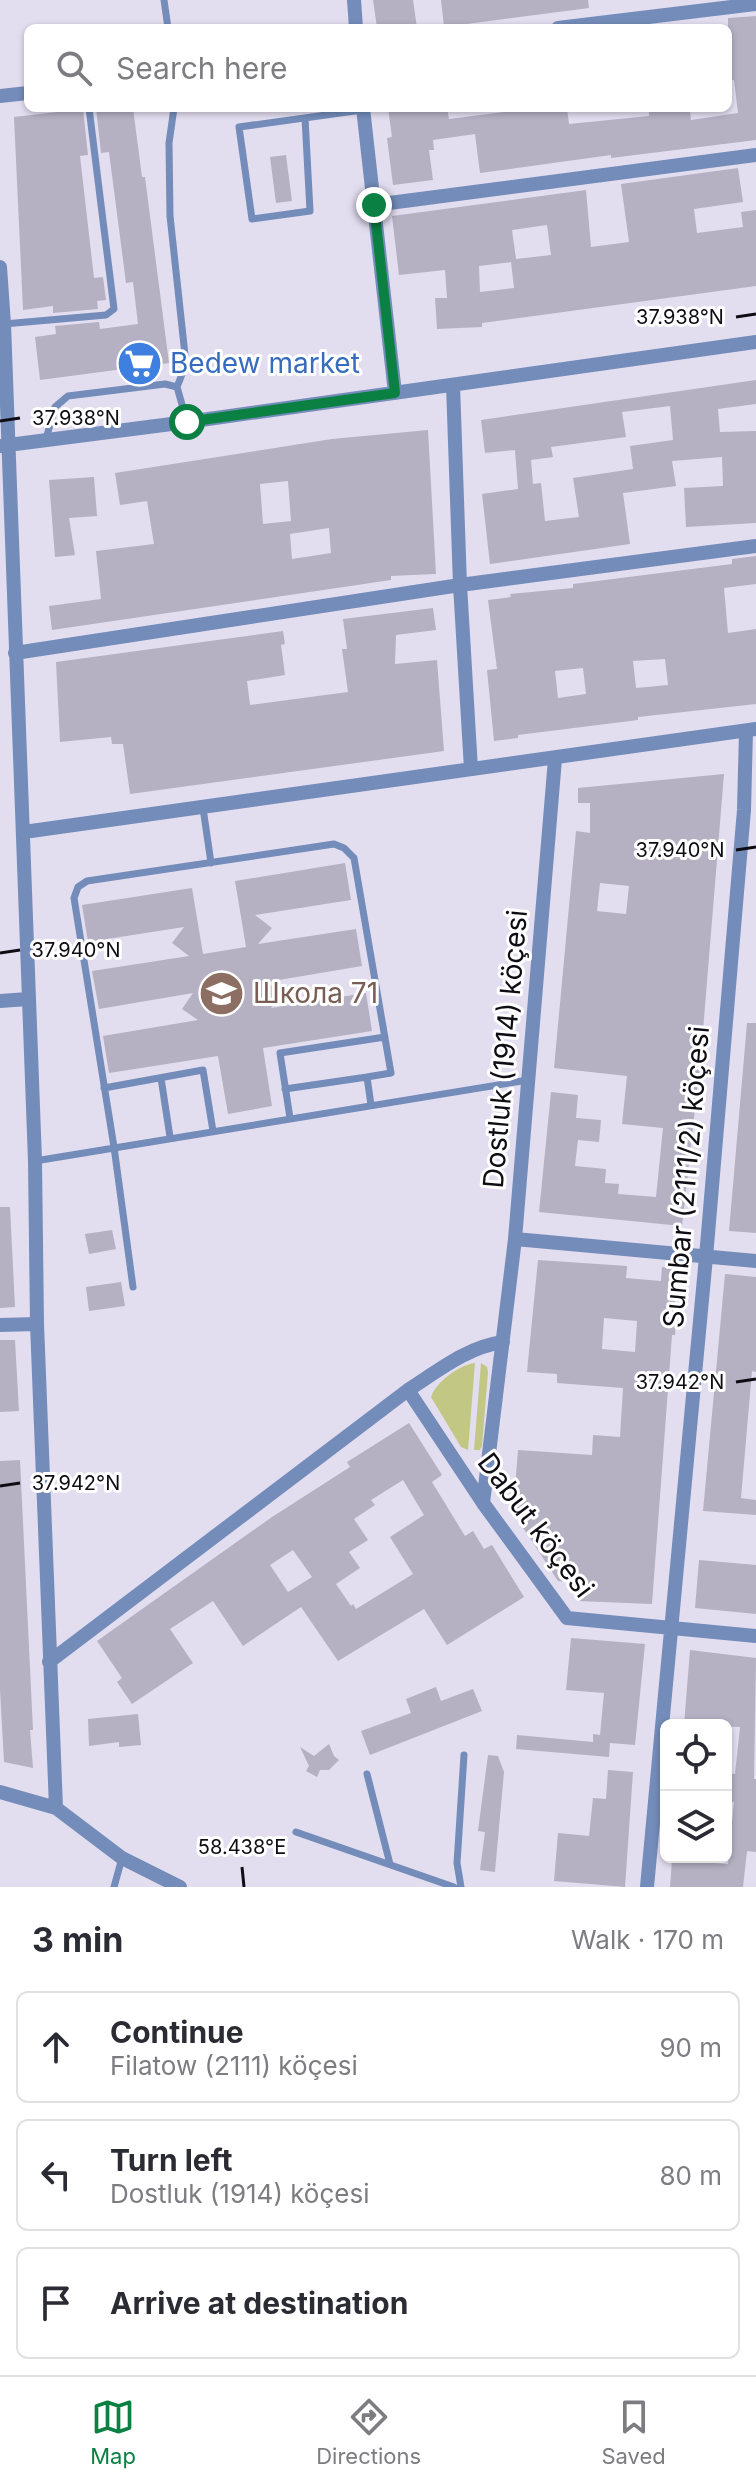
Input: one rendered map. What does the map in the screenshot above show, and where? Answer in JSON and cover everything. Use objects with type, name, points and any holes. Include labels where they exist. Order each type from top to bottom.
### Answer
[{"type":"street","points":[[354,0],[356,24]]},
{"type":"street","points":[[591,24],[756,4]]},
{"type":"street","points":[[0,96],[24,93]]},
{"type":"street","points":[[363,112],[395,393]]},
{"type":"street","points":[[374,205],[756,155]]},
{"type":"street","points":[[0,267],[5,445],[24,832],[37,1324],[56,1808]]},
{"type":"street","points":[[5,445],[756,342]]},
{"type":"street","points":[[453,385],[471,769]]},
{"type":"street","points":[[15,653],[460,585],[756,546]]},
{"type":"street","points":[[24,832],[751,730]]},
{"type":"street","name":"Sumbar (2111/2) köçesi","points":[[647,1887],[673,1628],[751,730]]},
{"type":"street","name":"Dostluk (1914) köçesi","points":[[483,1503],[515,1239],[555,759]]},
{"type":"street","points":[[0,1001],[28,999]]},
{"type":"street","points":[[515,1239],[756,1261]]},
{"type":"street","points":[[0,1325],[37,1324]]},
{"type":"street","points":[[49,1662],[408,1390],[466,1353],[503,1342]]},
{"type":"street","name":"Dabut köçesi","points":[[408,1390],[483,1503],[567,1618],[756,1636]]},
{"type":"street","points":[[0,1792],[56,1808],[122,1858],[180,1887]]},
{"type":"lane","points":[[164,0],[167,24]]},
{"type":"lane","points":[[4,324],[106,315],[114,309],[89,112]]},
{"type":"lane","points":[[173,112],[169,143],[170,216],[186,364],[177,387],[187,422]]},
{"type":"lane","points":[[305,118],[310,211],[252,219],[239,127],[344,112]]},
{"type":"lane","points":[[45,441],[55,407],[68,396],[165,384],[177,387]]},
{"type":"lane","points":[[203,808],[211,863]]},
{"type":"lane","points":[[133,1287],[74,898],[78,887],[87,881],[334,844],[344,848],[354,858],[391,1073],[285,1089]]},
{"type":"lane","points":[[290,1118],[280,1053],[385,1037]]},
{"type":"lane","points":[[104,1088],[203,1070],[213,1131]]},
{"type":"lane","points":[[367,1077],[371,1105]]},
{"type":"lane","points":[[161,1078],[170,1137]]},
{"type":"lane","points":[[35,1161],[528,1080]]},
{"type":"lane","points":[[461,1887],[457,1863],[464,1755]]},
{"type":"lane","points":[[367,1774],[390,1864]]},
{"type":"lane","points":[[296,1832],[454,1887]]},
{"type":"lane","points":[[114,1887],[122,1858]]},
{"type":"green space","points":[[475,1363],[468,1450],[461,1447],[431,1397],[449,1375]]},
{"type":"green space","points":[[481,1363],[488,1372],[482,1446],[480,1450],[474,1450]]},
{"type":"building","points":[[373,0],[413,0],[416,24],[376,24]]},
{"type":"building","points":[[441,0],[588,0],[589,8],[467,24],[444,24]]},
{"type":"building","points":[[756,16],[756,140],[480,173],[475,134],[433,140],[434,150],[429,150],[433,180],[393,185],[387,138],[392,137],[389,112],[448,112],[449,119],[504,112],[568,112],[569,124],[649,116],[649,112],[690,112],[691,120],[738,113],[732,80],[732,24],[728,24],[728,18]]},
{"type":"building","points":[[83,112],[88,155],[80,156],[94,278],[103,277],[106,300],[97,301],[98,309],[53,313],[53,306],[23,310],[14,117]]},
{"type":"building","points":[[96,112],[134,112],[169,363],[40,380],[35,337],[56,334],[55,326],[99,322],[100,329],[138,324],[133,282],[126,283],[109,152],[101,153]]},
{"type":"building","points":[[286,155],[292,201],[276,203],[270,157]]},
{"type":"building","points":[[738,168],[743,202],[694,209],[697,233],[743,227],[741,212],[756,210],[756,286],[482,323],[482,327],[437,329],[435,298],[447,298],[445,270],[399,275],[392,216],[586,190],[591,247],[629,242],[621,184]],"holes":[[[547,225],[551,255],[516,259],[512,230]],[[511,262],[514,288],[480,292],[479,266]]]},
{"type":"building","points":[[756,380],[756,404],[718,409],[720,432],[756,431],[756,523],[686,527],[684,488],[723,486],[722,457],[672,461],[676,486],[623,493],[630,544],[490,564],[482,494],[518,489],[515,450],[485,453],[481,420]],"holes":[[[670,406],[673,440],[630,446],[633,469],[573,478],[579,517],[545,521],[541,483],[533,484],[531,460],[553,457],[551,447],[626,437],[622,412]]]},
{"type":"building","points":[[428,430],[436,574],[391,576],[391,580],[52,630],[49,606],[101,599],[96,551],[154,544],[147,501],[120,505],[115,473],[332,439]],"holes":[[[288,481],[291,521],[263,524],[260,484]],[[329,528],[331,553],[292,559],[290,534]]]},
{"type":"building","points":[[94,477],[97,516],[69,518],[75,555],[55,557],[49,480]]},
{"type":"building","points":[[756,556],[756,584],[724,588],[728,633],[756,629],[756,704],[638,717],[638,720],[518,735],[518,738],[494,741],[487,670],[497,669],[488,600],[511,597],[510,594],[573,588],[573,584],[732,564],[732,559]],"holes":[[[665,659],[668,685],[636,688],[633,661]],[[583,668],[586,694],[558,698],[555,671]]]},
{"type":"building","points":[[433,608],[436,630],[396,635],[395,664],[437,660],[444,751],[130,794],[123,744],[112,744],[111,737],[60,742],[56,662],[283,631],[285,644],[281,645],[285,675],[247,681],[250,705],[348,692],[342,649],[347,649],[343,619]]},
{"type":"building","points":[[724,774],[702,1043],[707,1043],[705,1056],[701,1055],[682,1226],[539,1212],[551,1092],[578,1095],[576,1118],[601,1120],[599,1142],[578,1140],[575,1166],[606,1169],[605,1183],[619,1184],[618,1194],[656,1197],[663,1128],[622,1124],[627,1076],[554,1068],[576,831],[590,833],[590,803],[578,803],[578,788]],"holes":[[[600,883],[629,886],[626,914],[597,911]]]},
{"type":"building","points":[[345,863],[351,900],[255,915],[272,928],[258,944],[356,929],[362,966],[267,982],[282,994],[271,1008],[366,993],[372,1031],[263,1048],[272,1106],[228,1114],[218,1056],[109,1073],[103,1036],[198,1020],[182,1009],[193,993],[99,1009],[92,971],[189,956],[172,943],[184,927],[88,942],[82,905],[192,888],[203,954],[246,947],[235,881]]},
{"type":"building","points":[[747,1023],[756,1023],[756,1233],[729,1231]]},
{"type":"building","points":[[0,1207],[10,1207],[15,1307],[0,1308]]},
{"type":"building","points":[[112,1230],[116,1249],[89,1254],[85,1234]]},
{"type":"building","points":[[538,1260],[627,1266],[626,1278],[661,1281],[662,1267],[677,1269],[674,1316],[677,1316],[675,1335],[672,1335],[652,1604],[578,1601],[580,1583],[558,1581],[520,1523],[520,1512],[513,1512],[518,1450],[592,1455],[593,1435],[620,1437],[623,1388],[557,1383],[557,1374],[527,1372]],"holes":[[[604,1318],[637,1321],[635,1352],[602,1349]]]},
{"type":"building","points":[[725,1274],[756,1277],[756,1372],[752,1371],[741,1498],[756,1500],[756,1515],[703,1511]]},
{"type":"building","points":[[121,1282],[125,1306],[89,1311],[86,1287]]},
{"type":"building","points":[[0,1340],[15,1340],[19,1411],[0,1412]]},
{"type":"building","points":[[409,1423],[442,1475],[432,1482],[465,1536],[473,1531],[484,1549],[492,1545],[524,1597],[447,1645],[424,1609],[338,1661],[301,1607],[243,1646],[213,1601],[170,1629],[193,1663],[132,1704],[117,1682],[122,1678],[97,1641],[272,1517],[350,1467],[347,1462]],"holes":[[[403,1480],[424,1515],[390,1537],[413,1574],[356,1609],[336,1584],[360,1568],[349,1552],[368,1540],[354,1519],[375,1505],[371,1500]],[[293,1550],[312,1577],[288,1592],[270,1565]]]},
{"type":"building","points":[[20,1460],[33,1768],[4,1762],[0,1690],[0,1461]]},
{"type":"building","points":[[699,1560],[756,1565],[756,1614],[695,1608]]},
{"type":"building","points":[[571,1638],[645,1644],[635,1745],[610,1743],[609,1757],[516,1749],[517,1735],[593,1742],[593,1734],[600,1735],[604,1693],[566,1690]]},
{"type":"building","points":[[690,1650],[756,1658],[756,1852],[747,1851],[743,1887],[670,1887],[672,1863],[732,1863],[732,1774],[735,1774],[740,1727],[732,1727],[732,1719],[684,1719]]},
{"type":"building","points":[[436,1687],[441,1701],[473,1689],[482,1711],[370,1755],[361,1731],[411,1713],[406,1699]]},
{"type":"building","points":[[138,1714],[141,1745],[119,1747],[119,1742],[89,1746],[88,1719]]},
{"type":"building","points":[[329,1744],[339,1760],[329,1770],[320,1770],[317,1777],[306,1771],[309,1766],[300,1747],[314,1756]]},
{"type":"building","points":[[488,1755],[498,1756],[504,1772],[495,1872],[480,1870],[485,1832],[478,1831]]},
{"type":"building","points":[[608,1770],[633,1772],[625,1887],[554,1881],[558,1833],[589,1836],[593,1798],[606,1799]]},
{"type":"place","name":"Bedew market","points":[[139,363]]},
{"type":"place","name":"Школа 71","points":[[222,993]]},
{"type":"route","points":[[187,422],[395,393],[374,205]]}]
